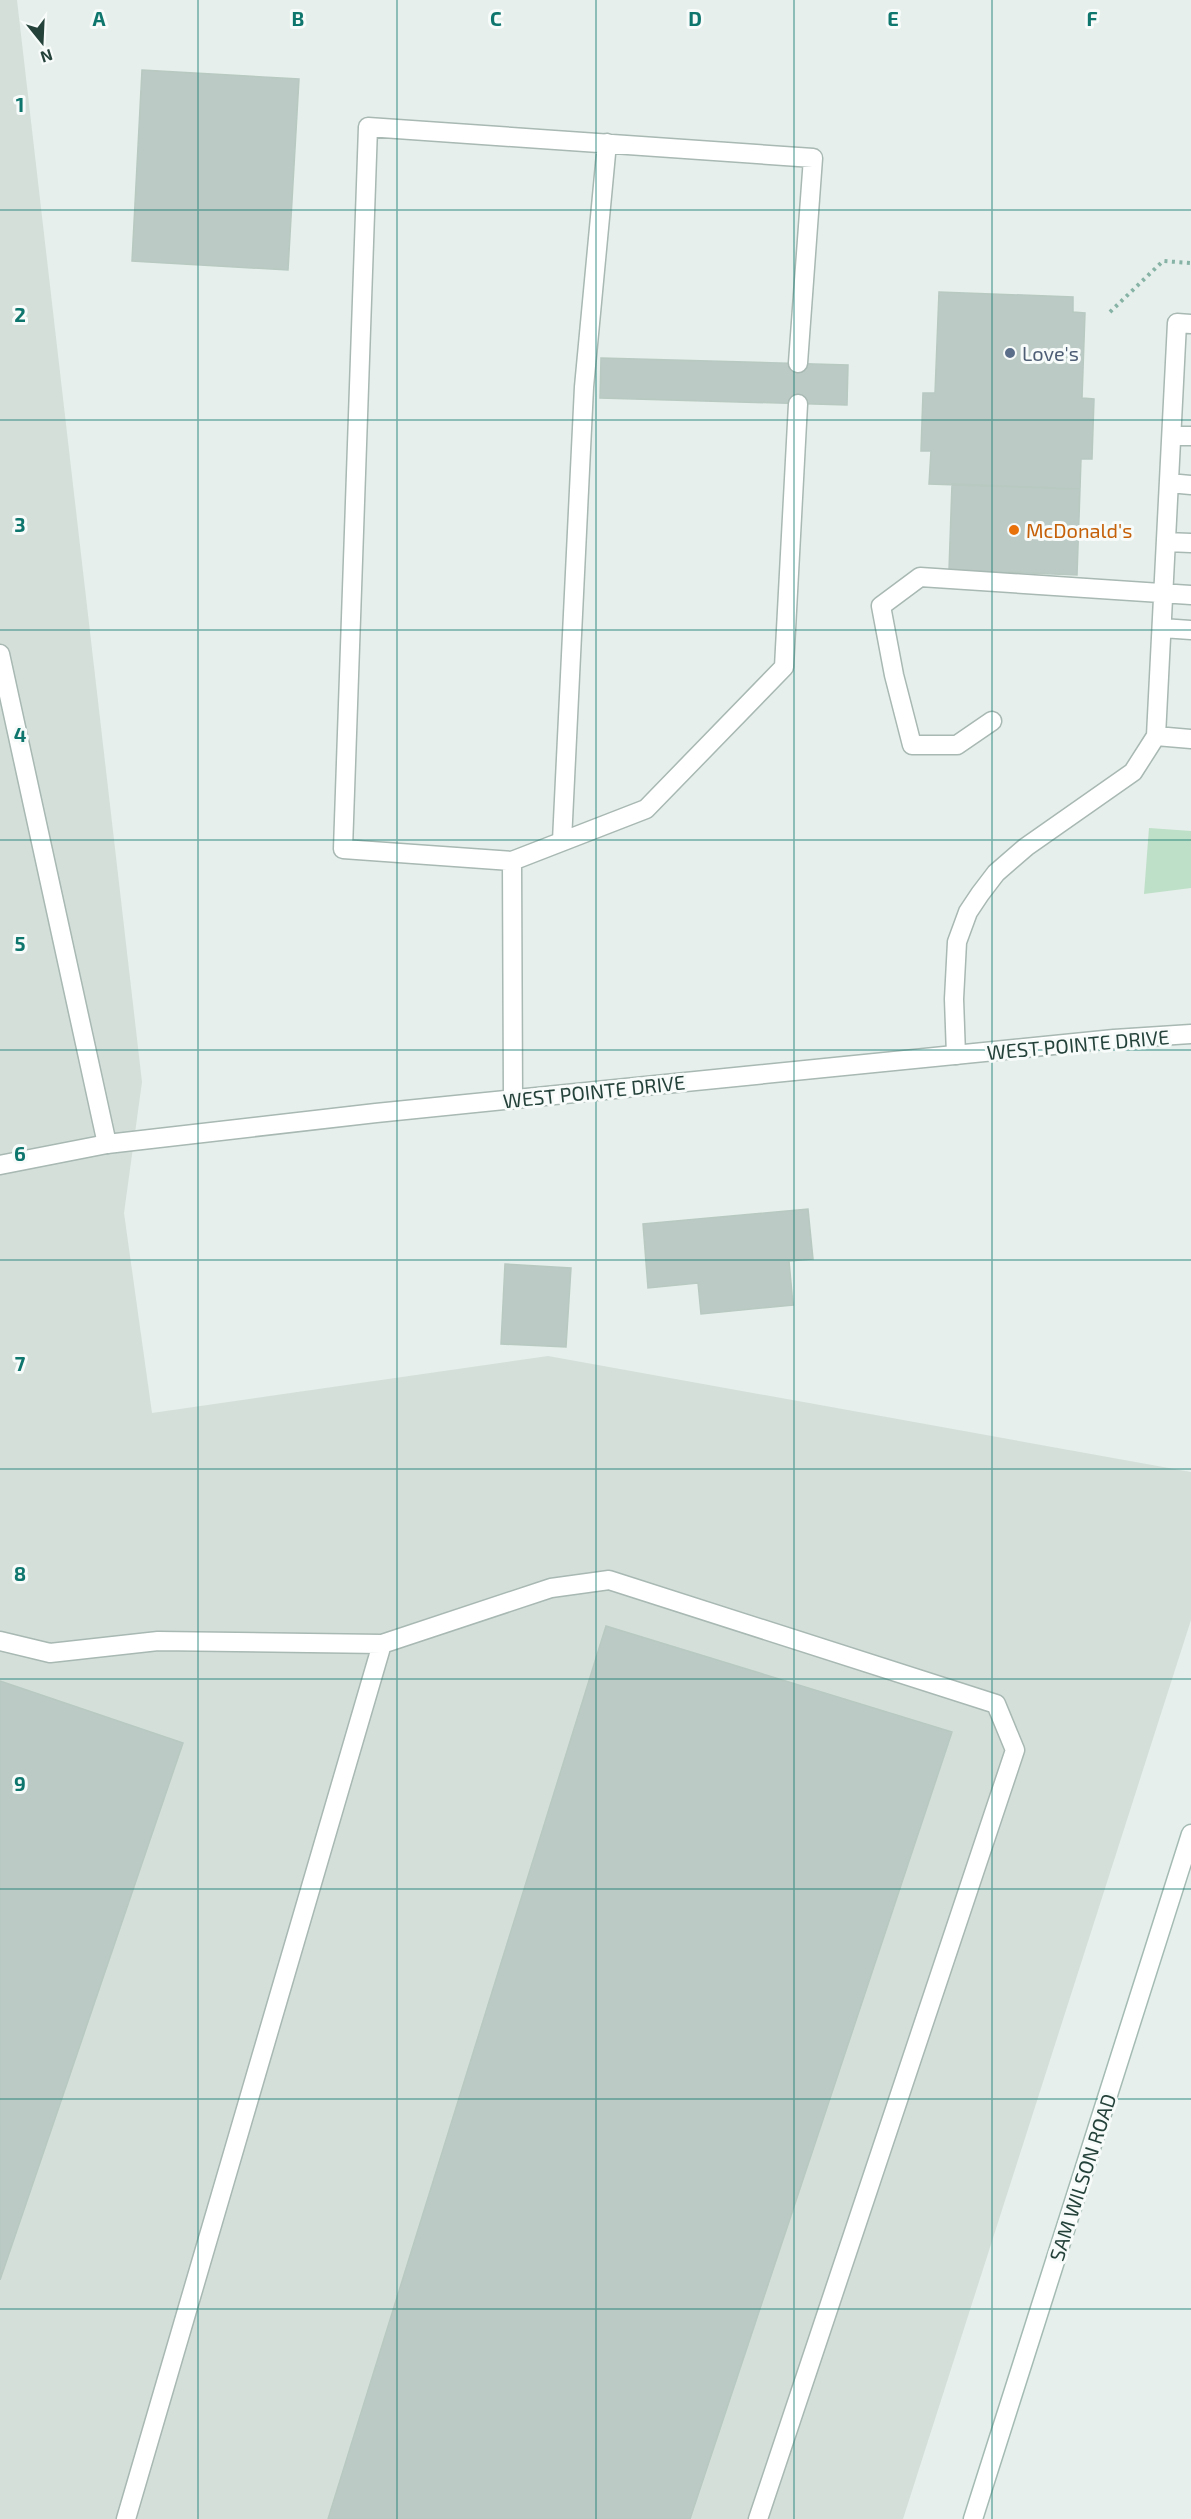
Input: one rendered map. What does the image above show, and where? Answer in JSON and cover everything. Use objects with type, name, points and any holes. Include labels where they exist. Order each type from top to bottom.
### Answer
[{"type":"street","points":[[798,363],[813,158],[368,127],[343,849],[512,861],[646,809],[784,667],[798,404]]},
{"type":"street","points":[[562,841],[584,387],[607,143]]},
{"type":"street","points":[[956,1055],[954,999],[957,942],[968,912],[996,873],[1026,847],[1133,772],[1156,736],[1177,323],[1191,324]]},
{"type":"street","points":[[1172,436],[1191,436]]},
{"type":"street","points":[[1169,483],[1191,485]]},
{"type":"street","points":[[1166,542],[1191,543]]},
{"type":"street","points":[[992,721],[957,745],[912,745],[894,675],[881,606],[920,577],[1163,595],[1191,595]]},
{"type":"street","points":[[1162,628],[1191,630]]},
{"type":"street","points":[[0,654],[107,1144]]},
{"type":"street","points":[[1156,736],[1191,738]]},
{"type":"street","points":[[512,861],[513,1099]]},
{"type":"street","name":"WEST POINTE DRIVE","points":[[0,1165],[107,1144],[513,1099],[1114,1039],[1191,1034]]},
{"type":"street","points":[[0,1641],[50,1653],[158,1641],[382,1644],[551,1588],[609,1580],[996,1704],[1015,1750],[758,2519]]},
{"type":"street","points":[[126,2519],[382,1644]]},
{"type":"street","name":"SAM WILSON ROAD","points":[[973,2519],[1191,1834]]},
{"type":"path","points":[[1110,312],[1162,261],[1191,262]]},
{"type":"shaded area","points":[[0,0],[17,0],[142,1082],[124,1213],[152,1413],[548,1356],[1191,1472],[1191,1620],[903,2519],[0,2519]]},
{"type":"green space","points":[[1149,828],[1191,831],[1191,888],[1144,894]]},
{"type":"building","points":[[142,70],[299,79],[288,270],[132,261]]},
{"type":"building","name":"Love's","points":[[939,292],[1073,297],[1073,312],[1085,313],[1082,398],[1094,399],[1092,459],[1081,459],[1080,489],[929,484],[931,451],[921,451],[923,393],[935,393]]},
{"type":"building","points":[[601,358],[848,365],[847,405],[600,398]]},
{"type":"building","name":"McDonald's","points":[[952,484],[1080,489],[1077,575],[949,570]]},
{"type":"building","points":[[808,1209],[813,1259],[789,1261],[793,1305],[701,1314],[698,1283],[648,1288],[643,1224]]},
{"type":"building","points":[[505,1264],[571,1268],[566,1347],[501,1344]]},
{"type":"building","points":[[606,1626],[952,1732],[690,2519],[328,2519]]},
{"type":"building","points":[[0,1681],[183,1743],[0,2280]]},
{"type":"place","name":"Love's","points":[[1010,353]]},
{"type":"place","name":"McDonald's","points":[[1014,530]]}]
